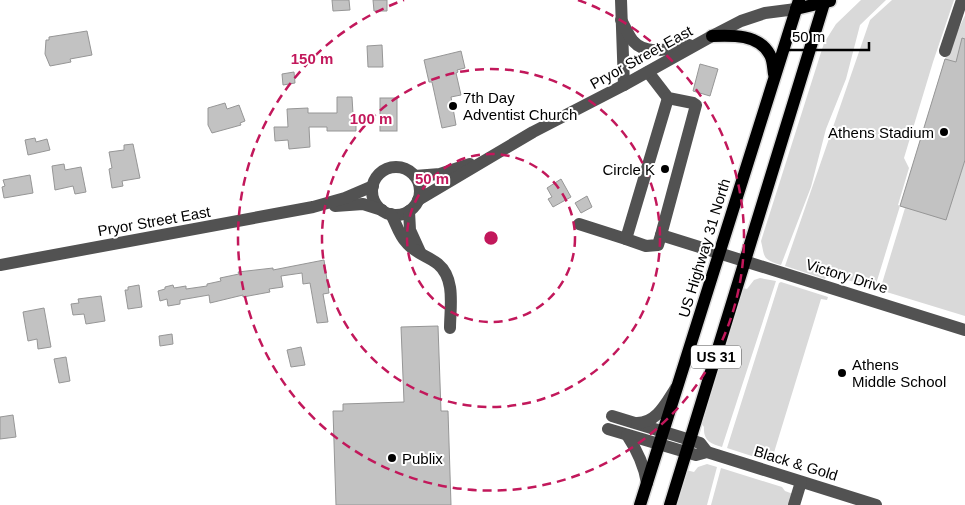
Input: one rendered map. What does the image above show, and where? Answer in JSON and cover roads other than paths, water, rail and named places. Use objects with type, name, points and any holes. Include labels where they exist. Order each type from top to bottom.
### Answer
[{"type":"main road","points":[[797,4],[827,1]]},
{"type":"main road","name":"US 31","points":[[670,505],[744,262],[827,1]]},
{"type":"main road","name":"US Highway 31 North","points":[[640,505],[797,4]]},
{"type":"main road","points":[[712,36],[737,35],[760,42],[771,56],[775,77]]},
{"type":"street","points":[[620,0],[624,86]]},
{"type":"street","points":[[945,51],[962,0]]},
{"type":"street","name":"Pryor Street East","points":[[418,200],[533,132],[624,86],[712,36],[741,22],[797,4]]},
{"type":"street","points":[[622,20],[632,40],[643,49],[658,50],[699,43]]},
{"type":"street","points":[[578,224],[650,246],[658,244],[696,105],[668,98],[648,72]]},
{"type":"street","points":[[626,239],[668,98]]},
{"type":"street","name":"Pryor Street East","points":[[415,176],[440,174],[467,164],[480,162]]},
{"type":"street","points":[[388,213],[401,214],[409,210],[418,200],[420,188],[415,176],[404,168],[391,168],[379,174],[373,186],[374,200],[378,206],[388,213],[405,242],[438,264],[444,271],[449,281],[451,292],[450,328]]},
{"type":"street","name":"Pryor Street East","points":[[0,265],[313,207],[345,198],[373,186]]},
{"type":"street","name":"Pryor Street East","points":[[313,207],[363,204],[388,213]]},
{"type":"street","points":[[409,210],[410,230],[421,254]]},
{"type":"street","name":"Victory Drive","points":[[661,235],[965,330]]},
{"type":"street","points":[[636,423],[644,423],[653,419],[677,386]]},
{"type":"street","name":"Black & Gold","points":[[612,416],[662,431],[689,446],[696,455],[707,452],[876,505]]},
{"type":"street","name":"Black & Gold","points":[[608,429],[658,444],[689,446]]},
{"type":"street","points":[[626,435],[640,456],[646,483]]},
{"type":"street","points":[[794,505],[802,482]]},
{"type":"place","name":"7th Day Adventist Church","points":[[453,106]]},
{"type":"place","name":"Athens Stadium","points":[[944,132]]},
{"type":"place","name":"Circle K","points":[[665,169]]},
{"type":"place","name":"Athens Middle School","points":[[842,373]]},
{"type":"place","name":"Publix","points":[[392,458]]}]
